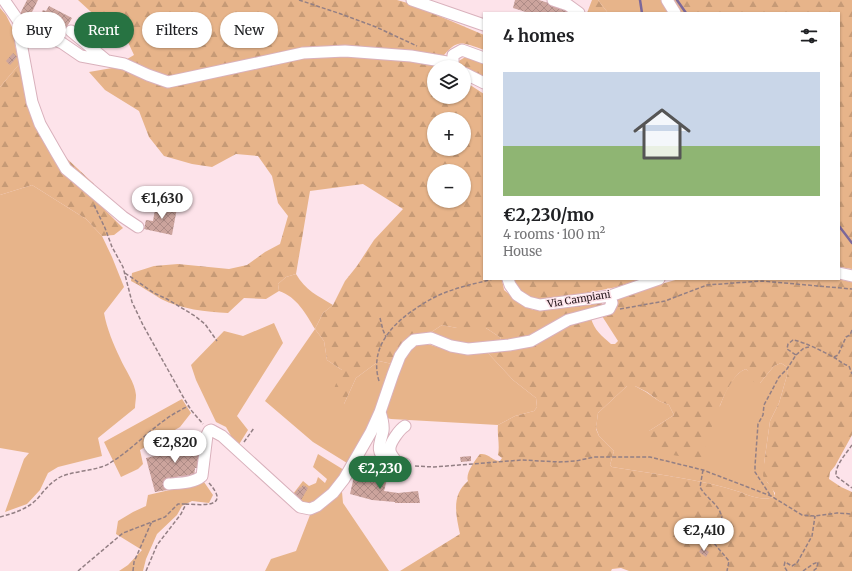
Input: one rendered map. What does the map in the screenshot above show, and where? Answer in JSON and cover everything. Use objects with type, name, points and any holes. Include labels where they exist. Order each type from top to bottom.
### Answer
[{"type":"street","points":[[4,0],[12,12]]},
{"type":"street","points":[[412,0],[483,25]]},
{"type":"street","points":[[553,0],[568,5],[578,12]]},
{"type":"street","points":[[667,0],[674,12]]},
{"type":"street","points":[[71,31],[106,60]]},
{"type":"street","points":[[66,47],[81,56],[124,64],[148,76],[168,82],[304,53],[345,51],[411,56],[430,60]]},
{"type":"street","points":[[22,48],[32,102],[40,124],[66,169],[123,217],[138,227]]},
{"type":"street","points":[[453,60],[453,55],[462,50],[483,58]]},
{"type":"street","points":[[471,76],[483,82]]},
{"type":"street","points":[[840,273],[852,276]]},
{"type":"street","name":"Via Campiani","points":[[508,280],[517,295],[528,302],[540,305],[610,296],[656,280]]},
{"type":"street","points":[[169,484],[184,483],[202,476],[207,435],[208,431],[211,430],[216,432],[238,450],[300,506],[310,509],[317,506],[334,493],[344,479],[371,432],[385,399],[400,356],[407,346],[414,340],[431,338],[451,346],[468,349],[531,341],[568,320],[609,309],[612,303],[610,296]]},
{"type":"street","points":[[380,412],[383,421],[383,430],[378,446],[379,451],[386,458],[401,462]]},
{"type":"street","points":[[401,462],[390,452],[390,447],[401,428],[405,426]]},
{"type":"path","points":[[299,0],[376,27],[419,47]]},
{"type":"path","points":[[92,204],[105,228],[125,273],[132,302],[135,308],[171,376],[189,406],[208,431]]},
{"type":"path","points":[[125,273],[154,294],[167,299],[195,316],[205,324],[217,341]]},
{"type":"path","points":[[385,399],[377,372],[377,357],[379,349],[386,337],[405,316],[436,297],[466,286],[489,280]]},
{"type":"path","points":[[621,309],[665,301],[707,285],[762,281],[852,289]]},
{"type":"path","points":[[380,318],[386,337]]},
{"type":"path","points":[[833,357],[838,355],[846,337],[850,335],[852,331]]},
{"type":"path","points":[[796,355],[787,349],[788,344],[793,340],[802,342],[849,366],[852,374]]},
{"type":"path","points":[[771,496],[755,472],[754,466],[758,424],[763,415],[764,405],[779,377],[787,369],[796,355],[804,348],[810,347]]},
{"type":"path","points":[[0,517],[21,511],[37,500],[47,486],[59,477],[108,464],[165,419],[179,410],[189,406]]},
{"type":"path","points":[[238,450],[254,428]]},
{"type":"path","points":[[852,445],[838,467],[836,476],[852,488]]},
{"type":"path","points":[[401,462],[414,466],[434,467],[522,460],[559,462],[576,461],[594,457],[650,457],[703,470],[771,496],[802,515],[815,516],[837,513],[852,514]]},
{"type":"path","points":[[703,470],[700,487],[716,504],[722,514],[722,521],[720,524],[712,527],[709,532],[713,542],[729,561],[727,571]]},
{"type":"path","points":[[78,571],[123,533],[165,517],[178,504],[206,506],[213,504],[218,497],[214,488],[202,476]]},
{"type":"path","points":[[146,571],[157,545],[181,514],[186,504]]},
{"type":"path","points":[[787,571],[784,566],[785,562],[792,566],[797,563],[812,536],[815,516]]},
{"type":"path","points":[[133,571],[134,562],[152,521]]},
{"type":"path","points":[[803,571],[818,562],[813,571]]},
{"type":"green space","points":[[78,0],[397,0],[411,4],[483,35],[483,50],[469,45],[459,44],[451,48],[440,60],[427,60],[427,104],[471,104],[471,86],[483,93],[483,280],[502,280],[504,290],[517,301],[533,310],[602,300],[602,308],[558,320],[526,337],[498,343],[501,338],[486,328],[457,328],[442,325],[392,364],[379,361],[356,378],[344,404],[332,393],[342,370],[327,360],[324,341],[315,329],[323,313],[333,305],[345,281],[374,240],[403,209],[363,184],[310,191],[296,274],[286,277],[278,284],[279,291],[266,299],[244,298],[228,313],[194,309],[161,299],[131,281],[132,273],[154,266],[178,264],[229,269],[247,265],[265,252],[280,244],[288,216],[278,203],[272,176],[258,156],[236,154],[212,167],[192,164],[164,156],[149,137],[139,111],[105,90],[89,72],[112,68],[134,55],[131,48],[134,48],[134,12],[91,12]]},
{"type":"green space","points":[[592,0],[598,0],[607,12],[587,12]]},
{"type":"green space","points":[[598,0],[671,0],[679,12],[607,12]]},
{"type":"green space","points":[[671,0],[852,0],[852,269],[840,267],[840,12],[679,12]]},
{"type":"green space","points":[[0,8],[6,15],[12,27],[12,48],[16,48],[21,62],[0,87]]},
{"type":"green space","points":[[467,56],[483,63],[483,77],[471,70],[471,60],[460,60]]},
{"type":"green space","points":[[21,62],[34,118],[61,153],[94,184],[88,193],[123,228],[114,235],[102,236],[86,219],[32,185],[0,195],[0,87]]},
{"type":"green space","points":[[32,185],[86,219],[102,236],[124,287],[104,313],[107,325],[122,363],[134,385],[136,398],[135,408],[98,438],[102,456],[58,467],[48,473],[40,490],[27,504],[5,512],[24,459],[29,453],[0,448],[0,195]]},
{"type":"green space","points":[[296,274],[303,284],[333,305],[323,313],[315,329],[296,302],[291,297],[279,291],[278,284],[286,277]]},
{"type":"green space","points":[[840,279],[852,282],[852,435],[835,466],[830,472],[829,479],[852,492],[852,571],[629,571],[621,568],[612,569],[611,571],[400,571],[460,534],[456,513],[457,499],[459,493],[468,481],[467,478],[473,463],[480,454],[500,461],[502,458],[498,455],[498,425],[515,416],[534,411],[537,407],[536,398],[513,380],[487,352],[569,323],[591,318],[594,326],[599,332],[611,344],[615,344],[618,341],[602,316],[617,303],[618,296],[675,280]],"holes":[[[781,363],[787,367],[788,372],[779,403],[770,421],[764,464],[763,476],[775,493],[775,496],[771,498],[758,498],[725,487],[677,477],[612,467],[610,465],[614,451],[599,436],[596,429],[598,413],[627,386],[635,386],[647,392],[659,401],[669,405],[674,415],[649,431],[650,447],[667,454],[701,460],[713,424],[725,395],[739,374],[746,369],[753,381],[755,383],[760,383],[774,366]]]},
{"type":"green space","points":[[514,280],[638,280],[617,287],[545,301],[527,298],[514,285]]},
{"type":"green space","points":[[274,323],[283,343],[237,416],[248,430],[238,446],[226,427],[216,422],[196,380],[191,365],[224,331],[243,336]]},
{"type":"green space","points":[[442,325],[457,328],[486,328],[501,338],[498,343],[477,344],[454,342],[430,333]]},
{"type":"green space","points":[[315,329],[324,341],[327,360],[342,370],[344,404],[356,378],[379,361],[392,364],[372,417],[349,463],[313,442],[265,401]]},
{"type":"green space","points":[[423,344],[444,349],[487,352],[513,380],[536,398],[537,407],[534,411],[515,416],[498,425],[391,419],[382,417],[403,356],[412,345]]},
{"type":"green space","points":[[781,363],[787,367],[788,372],[779,403],[770,421],[764,464],[767,482],[772,487],[775,496],[771,498],[758,498],[725,487],[677,477],[612,467],[610,465],[614,451],[599,436],[596,428],[598,413],[627,386],[635,386],[659,401],[669,405],[674,415],[649,431],[720,406],[733,380],[741,371],[746,369],[760,383],[774,366]]},
{"type":"green space","points":[[182,399],[191,413],[180,427],[140,450],[143,464],[138,469],[121,477],[104,442]]},
{"type":"green space","points":[[238,446],[293,494],[303,481],[309,486],[316,483],[318,477],[325,483],[327,479],[313,467],[318,454],[344,470],[335,486],[323,500],[309,507],[300,504]]},
{"type":"green space","points":[[204,482],[213,495],[209,503],[192,501],[182,506],[177,515],[157,534],[146,559],[143,571],[119,571],[128,565],[142,550],[116,534],[118,521],[146,506],[148,495]]},
{"type":"green space","points":[[339,490],[342,492],[343,503],[389,571],[265,571],[271,559],[296,551],[310,515],[330,500]]},
{"type":"building","points":[[27,0],[38,0],[32,12],[21,12]]},
{"type":"building","points":[[515,0],[539,0],[573,11],[526,12],[513,8]]},
{"type":"building","points":[[49,6],[60,12],[42,12],[43,10],[46,11]]},
{"type":"building","points":[[66,15],[72,18],[66,28]]},
{"type":"building","points":[[13,53],[17,57],[10,65],[6,61]]},
{"type":"building","points":[[156,204],[177,208],[172,235],[144,229],[146,220],[153,221]]},
{"type":"building","points":[[193,435],[202,436],[200,468],[195,468],[194,478],[182,478],[181,476],[165,480],[167,490],[155,492],[146,458],[171,452],[171,444],[193,445]]},
{"type":"building","points":[[471,456],[471,461],[461,462],[460,457]]},
{"type":"building","points":[[355,472],[387,479],[384,491],[398,493],[418,491],[420,503],[395,503],[372,500],[350,494]]},
{"type":"building","points":[[303,485],[308,488],[301,500],[294,494]]},
{"type":"building","points":[[702,547],[709,552],[706,557],[699,552]]},
{"type":"waterway","points":[[640,0],[642,12]]},
{"type":"waterway","points":[[677,0],[685,12]]},
{"type":"waterway","points":[[840,227],[852,243]]}]
